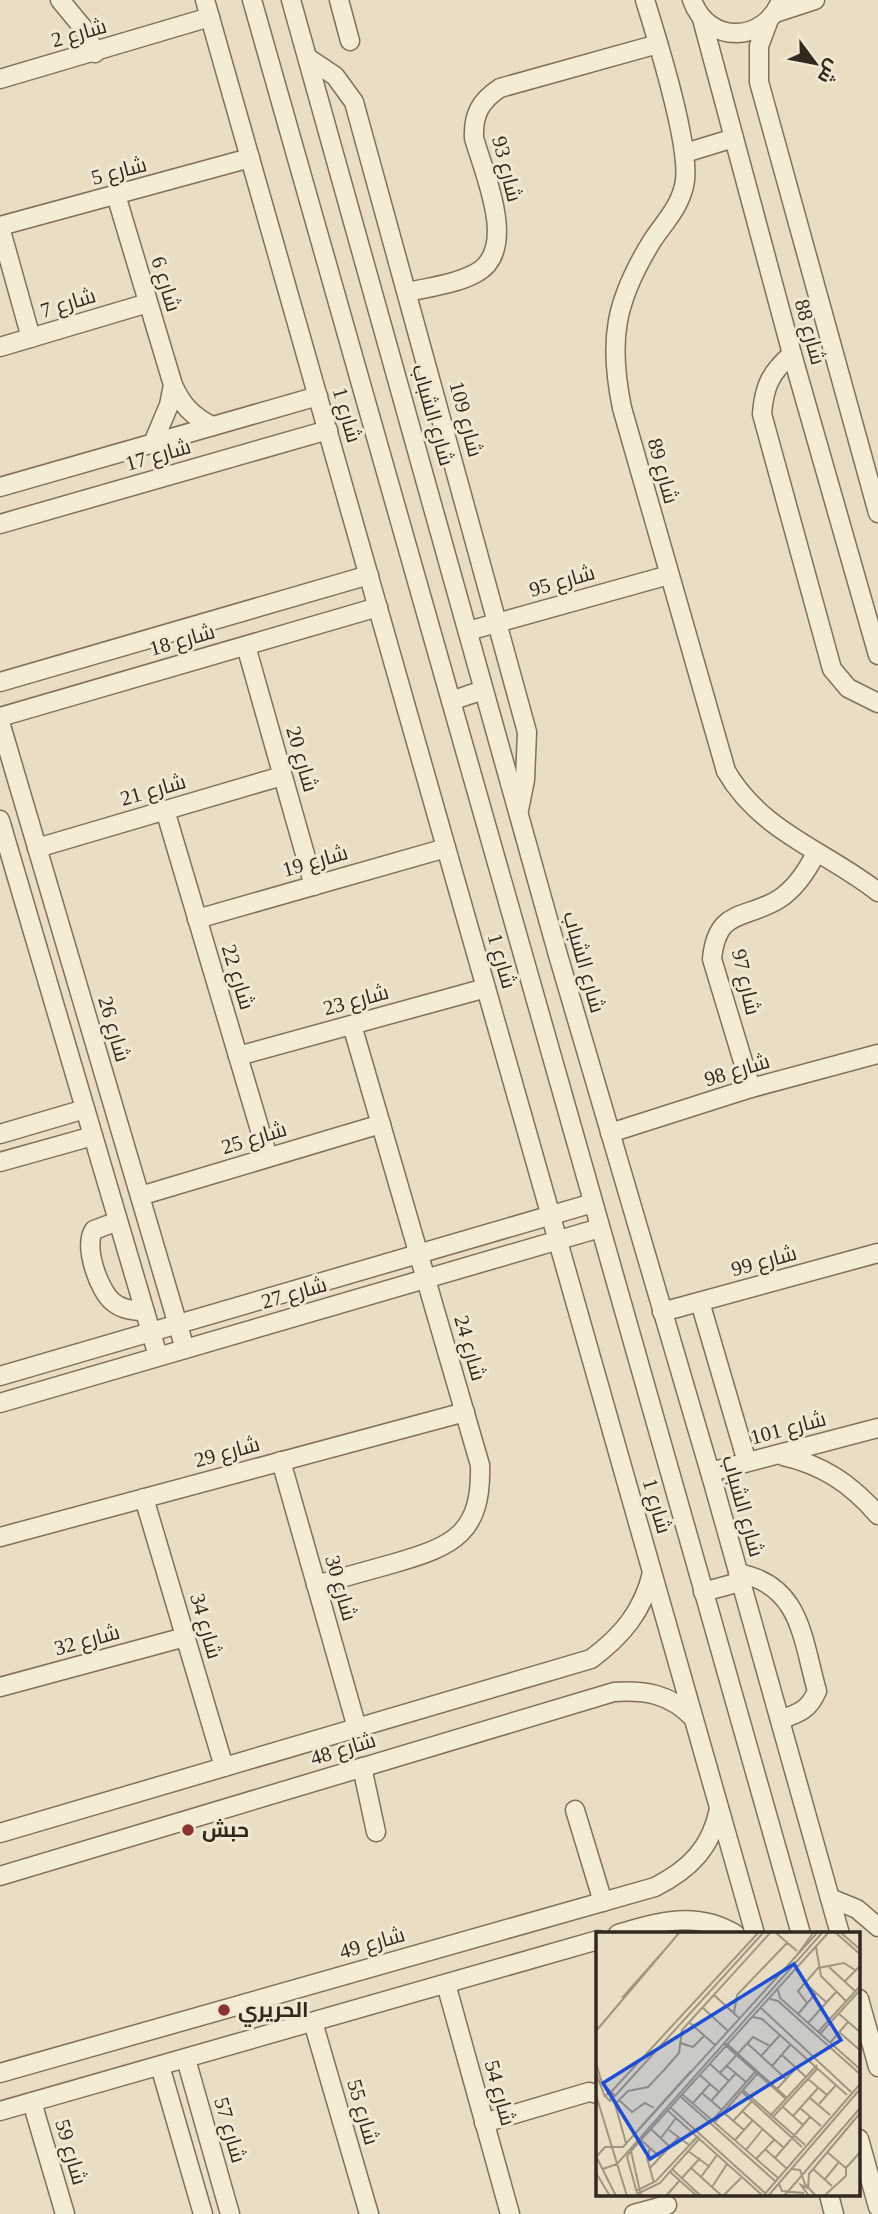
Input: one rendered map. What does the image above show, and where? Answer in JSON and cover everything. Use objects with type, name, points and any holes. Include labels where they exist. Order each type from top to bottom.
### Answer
[{"type":"street","points":[[60,0],[84,29],[94,53]]},
{"type":"street","points":[[252,0],[799,1932]]},
{"type":"street","name":"شارع الشباب","points":[[291,0],[483,690],[710,1472],[839,1932]]},
{"type":"street","points":[[339,0],[350,41]]},
{"type":"street","name":"شارع 89","points":[[645,0],[687,167],[678,205],[642,257],[624,292],[613,349],[622,408],[726,771],[737,791],[778,829],[878,892]]},
{"type":"street","name":"شارع 88","points":[[692,0],[702,19],[792,355],[878,655]]},
{"type":"street","points":[[702,19],[712,27],[734,34],[746,33],[775,11],[815,0]]},
{"type":"street","name":"شارع 2","points":[[0,79],[94,53],[208,8]]},
{"type":"street","name":"شارع 1","points":[[208,8],[754,1932]]},
{"type":"street","name":"شارع 88","points":[[775,11],[760,47],[759,82],[878,513]]},
{"type":"street","name":"شارع 93","points":[[408,292],[479,272],[490,261],[496,247],[499,230],[474,138],[473,123],[478,108],[487,96],[500,88],[658,44]]},
{"type":"street","name":"شارع 109","points":[[308,58],[335,76],[354,102],[408,292],[527,732],[525,780],[518,813]]},
{"type":"street","points":[[685,153],[734,138]]},
{"type":"street","name":"شارع 5","points":[[0,227],[250,158]]},
{"type":"street","name":"شارع 6","points":[[116,195],[173,385],[181,403],[195,417],[212,426]]},
{"type":"street","points":[[0,227],[31,338]]},
{"type":"street","name":"شارع 7","points":[[0,347],[148,303]]},
{"type":"street","points":[[792,355],[775,370],[764,390],[762,414],[832,669],[848,688],[878,703]]},
{"type":"street","points":[[153,443],[169,405],[173,385]]},
{"type":"street","name":"شارع 17","points":[[0,487],[318,396]]},
{"type":"street","name":"شارع 17","points":[[0,524],[328,430]]},
{"type":"street","name":"شارع 18","points":[[0,682],[369,575]]},
{"type":"street","name":"شارع 95","points":[[468,631],[668,575]]},
{"type":"street","name":"شارع 18","points":[[0,720],[378,607]]},
{"type":"street","name":"شارع 20","points":[[246,646],[314,886]]},
{"type":"street","points":[[451,701],[483,690]]},
{"type":"street","name":"شارع 26","points":[[0,720],[185,1349]]},
{"type":"street","name":"شارع 21","points":[[37,848],[282,776]]},
{"type":"street","name":"شارع 22","points":[[165,810],[268,1157]]},
{"type":"street","points":[[0,820],[5,854],[85,1109],[158,1356]]},
{"type":"street","name":"شارع 19","points":[[197,919],[446,848]]},
{"type":"street","name":"شارع 97","points":[[751,1088],[712,959],[714,943],[721,929],[732,917],[777,901],[793,887],[816,853]]},
{"type":"street","name":"شارع 23","points":[[238,1056],[486,988]]},
{"type":"street","name":"شارع 24","points":[[316,1585],[440,1550],[460,1535],[474,1514],[481,1490],[480,1465],[352,1025]]},
{"type":"street","name":"شارع 98","points":[[610,1133],[751,1088],[878,1054]]},
{"type":"street","points":[[0,1133],[85,1109]]},
{"type":"street","name":"شارع 25","points":[[139,1196],[381,1124]]},
{"type":"street","points":[[0,1163],[93,1136]]},
{"type":"street","name":"شارع 27","points":[[0,1376],[593,1203]]},
{"type":"street","points":[[118,1221],[94,1230],[89,1246],[107,1297],[126,1309],[145,1311]]},
{"type":"street","name":"شارع 27","points":[[0,1403],[600,1228]]},
{"type":"street","name":"شارع 99","points":[[662,1312],[878,1253]]},
{"type":"street","points":[[700,1302],[747,1462]]},
{"type":"street","name":"شارع 29","points":[[0,1537],[465,1412]]},
{"type":"street","name":"شارع 101","points":[[710,1472],[878,1428]]},
{"type":"street","points":[[780,1455],[827,1471],[848,1484],[878,1515]]},
{"type":"street","name":"شارع 30","points":[[281,1461],[357,1728]]},
{"type":"street","name":"شارع 34","points":[[144,1498],[224,1767]]},
{"type":"street","name":"شارع 48","points":[[0,1833],[591,1659],[615,1641],[634,1618],[648,1591],[652,1573]]},
{"type":"street","points":[[703,1592],[739,1578],[769,1583],[792,1607],[817,1690],[802,1712],[780,1720]]},
{"type":"street","name":"شارع 32","points":[[0,1687],[185,1637]]},
{"type":"street","name":"شارع 48","points":[[0,1876],[614,1692],[638,1690],[662,1696],[684,1708],[694,1719]]},
{"type":"street","points":[[362,1767],[376,1832]]},
{"type":"street","name":"شارع 49","points":[[0,2073],[656,1886],[681,1873],[701,1853],[715,1828],[719,1809]]},
{"type":"street","points":[[575,1810],[603,1902]]},
{"type":"street","points":[[830,1898],[857,1909],[878,1927]]},
{"type":"street","points":[[625,1932],[666,1920],[695,1919],[732,1932]]},
{"type":"street","points":[[0,2111],[596,1941]]},
{"type":"street","name":"شارع 54","points":[[446,1984],[510,2214]]},
{"type":"street","points":[[860,2003],[878,2066]]},
{"type":"street","name":"شارع 55","points":[[313,2022],[369,2214]]},
{"type":"street","name":"شارع 57","points":[[186,2059],[230,2214]]},
{"type":"street","points":[[160,2066],[203,2214]]},
{"type":"street","points":[[484,2123],[589,2092],[596,2094]]},
{"type":"street","name":"شارع 59","points":[[32,2102],[65,2214]]},
{"type":"street","points":[[860,2143],[878,2207]]},
{"type":"street","points":[[829,2196],[834,2214]]},
{"type":"street","points":[[634,2214],[667,2204]]},
{"type":"place","name":"حبش","points":[[188,1830]]},
{"type":"place","name":"الحريري","points":[[224,2010]]}]
